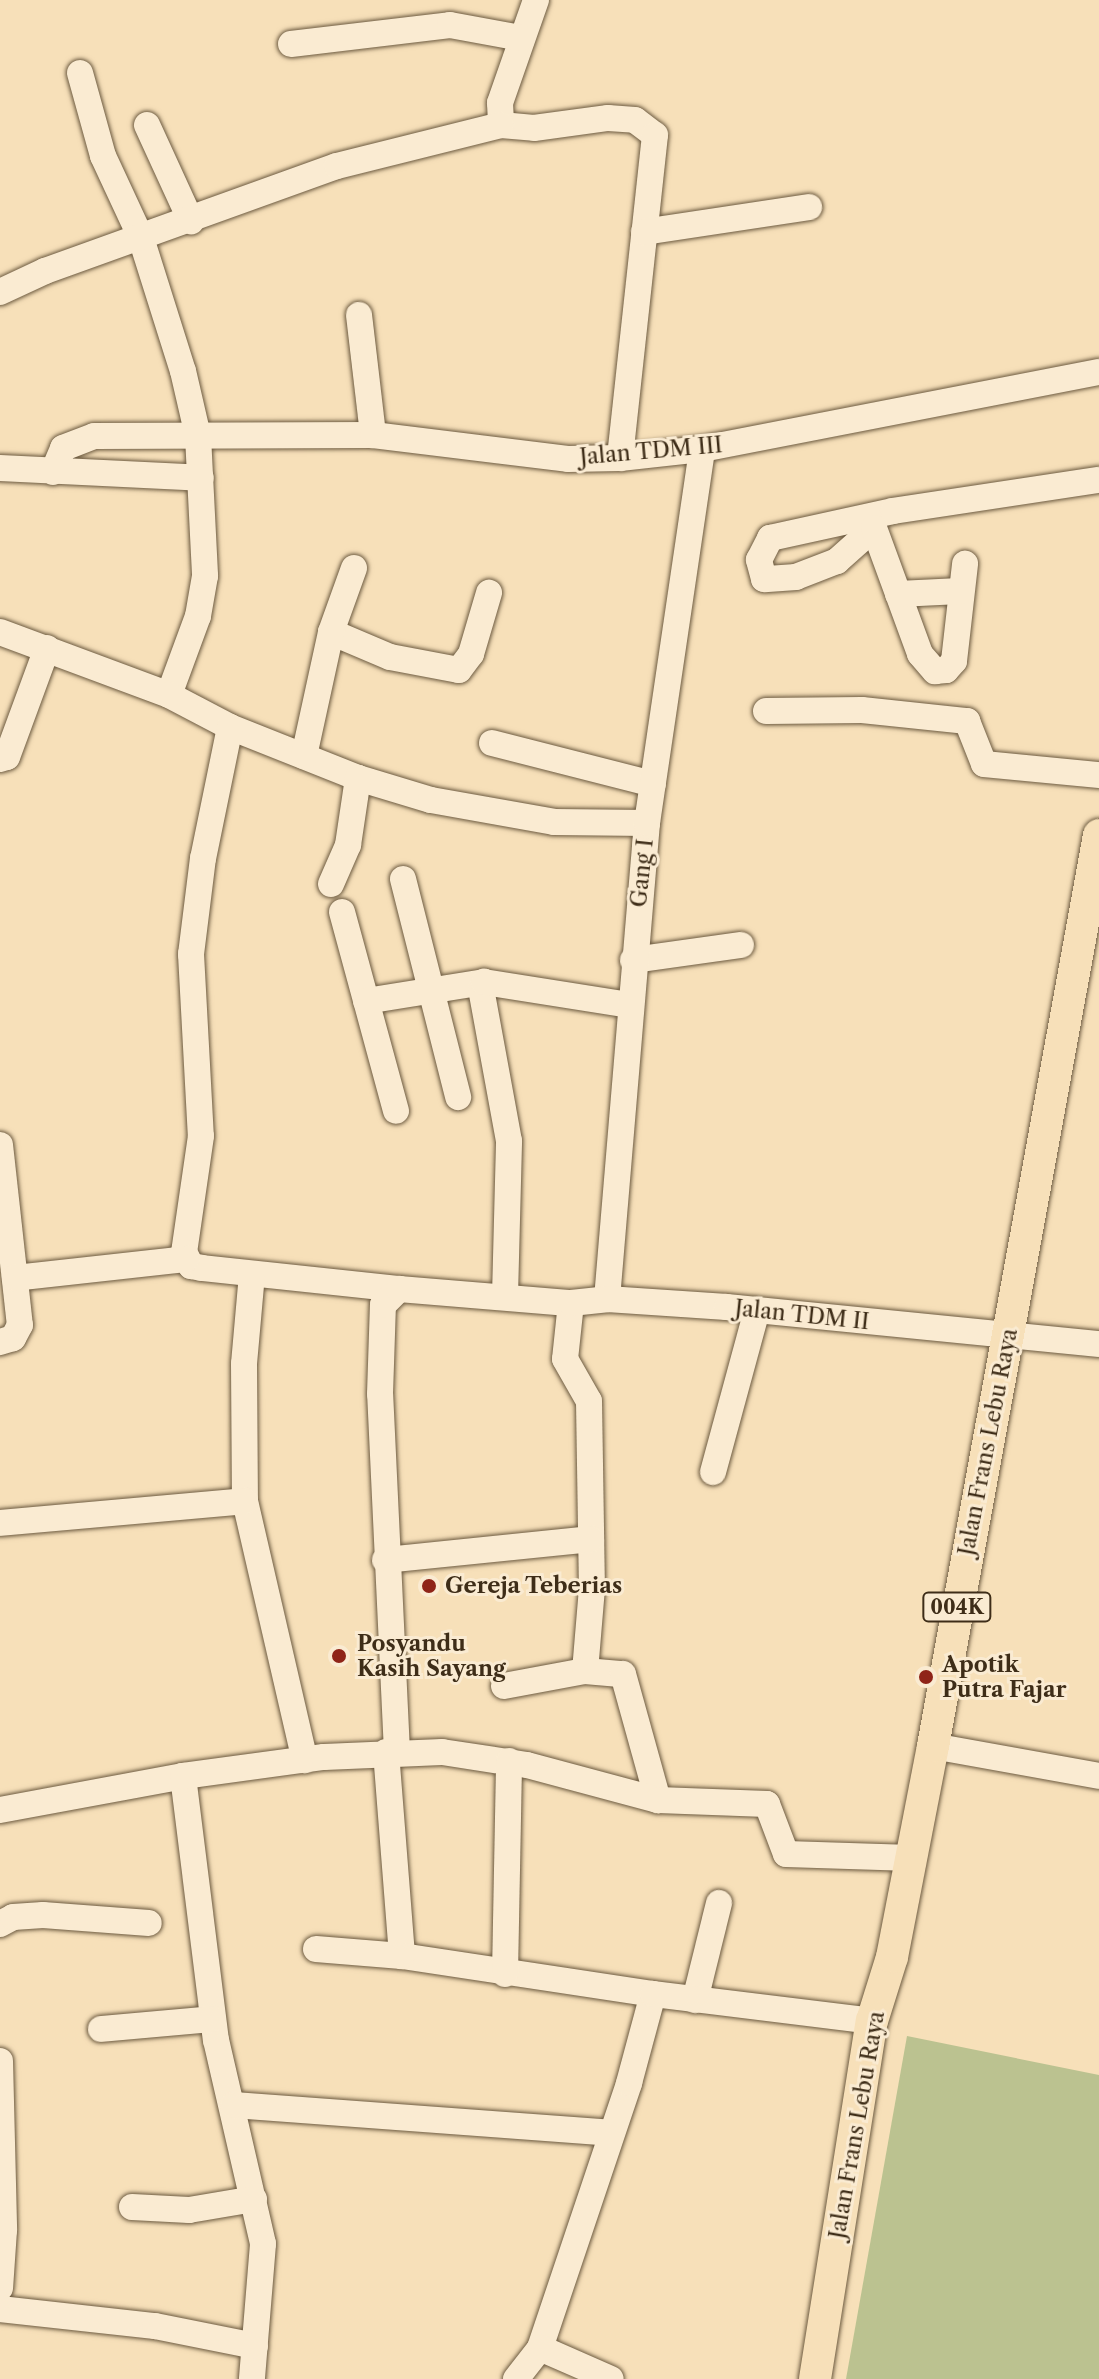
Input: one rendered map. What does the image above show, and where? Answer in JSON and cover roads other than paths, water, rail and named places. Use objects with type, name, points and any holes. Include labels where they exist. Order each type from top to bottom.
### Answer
[{"type":"main road","name":"Jalan Frans Lebu Raya","points":[[815,2379],[872,2021],[892,1957],[912,1858],[1099,835]]},
{"type":"street","points":[[501,125],[500,103],[536,0]]},
{"type":"street","points":[[291,44],[450,25],[521,38]]},
{"type":"street","points":[[80,73],[103,156],[141,238],[183,371],[198,436],[205,576],[198,616],[169,695]]},
{"type":"street","points":[[0,292],[337,166],[501,125],[534,128],[608,118],[649,127],[656,150],[620,458]]},
{"type":"street","points":[[147,125],[191,221]]},
{"type":"street","points":[[644,232],[809,207]]},
{"type":"street","points":[[359,315],[373,435]]},
{"type":"street","name":"Jalan TDM III","points":[[53,472],[63,448],[77,438],[373,435],[568,459],[620,458],[702,449],[1099,372]]},
{"type":"street","name":"Gang I","points":[[585,1671],[591,1539],[589,1401],[565,1359],[591,1301],[629,1005],[647,823],[702,449]]},
{"type":"street","points":[[0,468],[201,478]]},
{"type":"street","points":[[965,564],[954,661],[946,670],[935,671],[920,654],[872,523],[1099,480]]},
{"type":"street","points":[[304,756],[331,632],[354,568]]},
{"type":"street","points":[[898,594],[960,591]]},
{"type":"street","points":[[331,632],[390,657],[459,670],[471,654],[489,593]]},
{"type":"street","points":[[0,632],[169,695],[230,727],[358,778],[489,814],[554,822],[647,823]]},
{"type":"street","points":[[0,759],[7,757],[8,734],[47,648]]},
{"type":"street","points":[[766,711],[862,710],[967,721],[984,764],[1099,775]]},
{"type":"street","points":[[15,1278],[186,1259],[201,1136],[191,954],[203,858],[230,727]]},
{"type":"street","points":[[492,743],[653,784]]},
{"type":"street","points":[[331,884],[348,845],[358,778]]},
{"type":"street","points":[[403,879],[458,1097]]},
{"type":"street","points":[[342,912],[396,1111]]},
{"type":"street","points":[[633,960],[741,945]]},
{"type":"street","points":[[484,982],[479,998],[500,1081],[509,1141],[505,1296]]},
{"type":"street","points":[[366,1001],[484,982],[629,1005]]},
{"type":"street","points":[[0,1145],[4,1234],[15,1278],[19,1330],[0,1342]]},
{"type":"street","name":"Jalan TDM II","points":[[186,1259],[202,1268],[399,1289],[757,1310],[1099,1344]]},
{"type":"street","points":[[252,1274],[244,1364],[245,1501],[305,1760]]},
{"type":"street","points":[[399,1289],[383,1305],[381,1321],[385,1560],[402,1956]]},
{"type":"street","points":[[713,1472],[757,1310]]},
{"type":"street","points":[[0,1523],[245,1501]]},
{"type":"street","points":[[385,1560],[591,1539]]},
{"type":"street","points":[[504,1686],[585,1671],[623,1674],[658,1800]]},
{"type":"street","points":[[933,1746],[1099,1776]]},
{"type":"street","points":[[0,1810],[183,1776],[392,1752],[509,1761],[658,1800],[767,1804],[786,1854],[912,1858]]},
{"type":"street","points":[[505,1974],[509,1761]]},
{"type":"street","points":[[183,1776],[213,2019],[254,2199],[263,2269],[252,2379]]},
{"type":"street","points":[[695,2000],[719,1903]]},
{"type":"street","points":[[0,1924],[13,1917],[43,1915],[149,1923]]},
{"type":"street","points":[[316,1949],[402,1956],[505,1974],[583,1980],[695,2000],[872,2021]]},
{"type":"street","points":[[516,2379],[540,2348],[653,1994]]},
{"type":"street","points":[[101,2029],[213,2019]]},
{"type":"street","points":[[0,2061],[4,2230],[0,2288]]},
{"type":"street","points":[[233,2105],[611,2133]]},
{"type":"street","points":[[132,2207],[189,2210],[254,2199]]},
{"type":"street","points":[[0,2309],[155,2326],[255,2346]]},
{"type":"street","points":[[540,2348],[611,2379]]},
{"type":"place","name":"Gereja Teberias","points":[[429,1586]]},
{"type":"place","name":"Posyandu Kasih Sayang","points":[[339,1656]]},
{"type":"place","name":"Apotik Putra Fajar","points":[[926,1677]]}]
